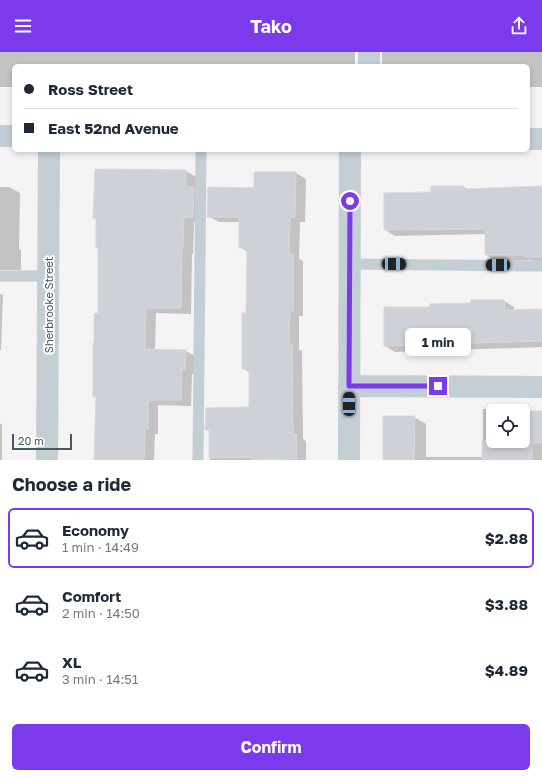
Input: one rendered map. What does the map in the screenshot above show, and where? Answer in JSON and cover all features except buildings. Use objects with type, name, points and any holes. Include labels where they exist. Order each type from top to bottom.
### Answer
[{"type":"street","points":[[369,52],[369,64]]},
{"type":"street","points":[[0,136],[12,136]]},
{"type":"street","points":[[530,139],[542,139]]},
{"type":"street","name":"Sherbrooke Street","points":[[47,460],[49,152]]},
{"type":"street","points":[[349,460],[350,152]]},
{"type":"street","points":[[349,386],[542,386]]},
{"type":"lane","points":[[198,460],[201,152]]},
{"type":"lane","points":[[350,264],[542,266]]},
{"type":"lane","points":[[0,276],[48,276]]},
{"type":"route","points":[[350,201],[349,386],[438,386]]}]
